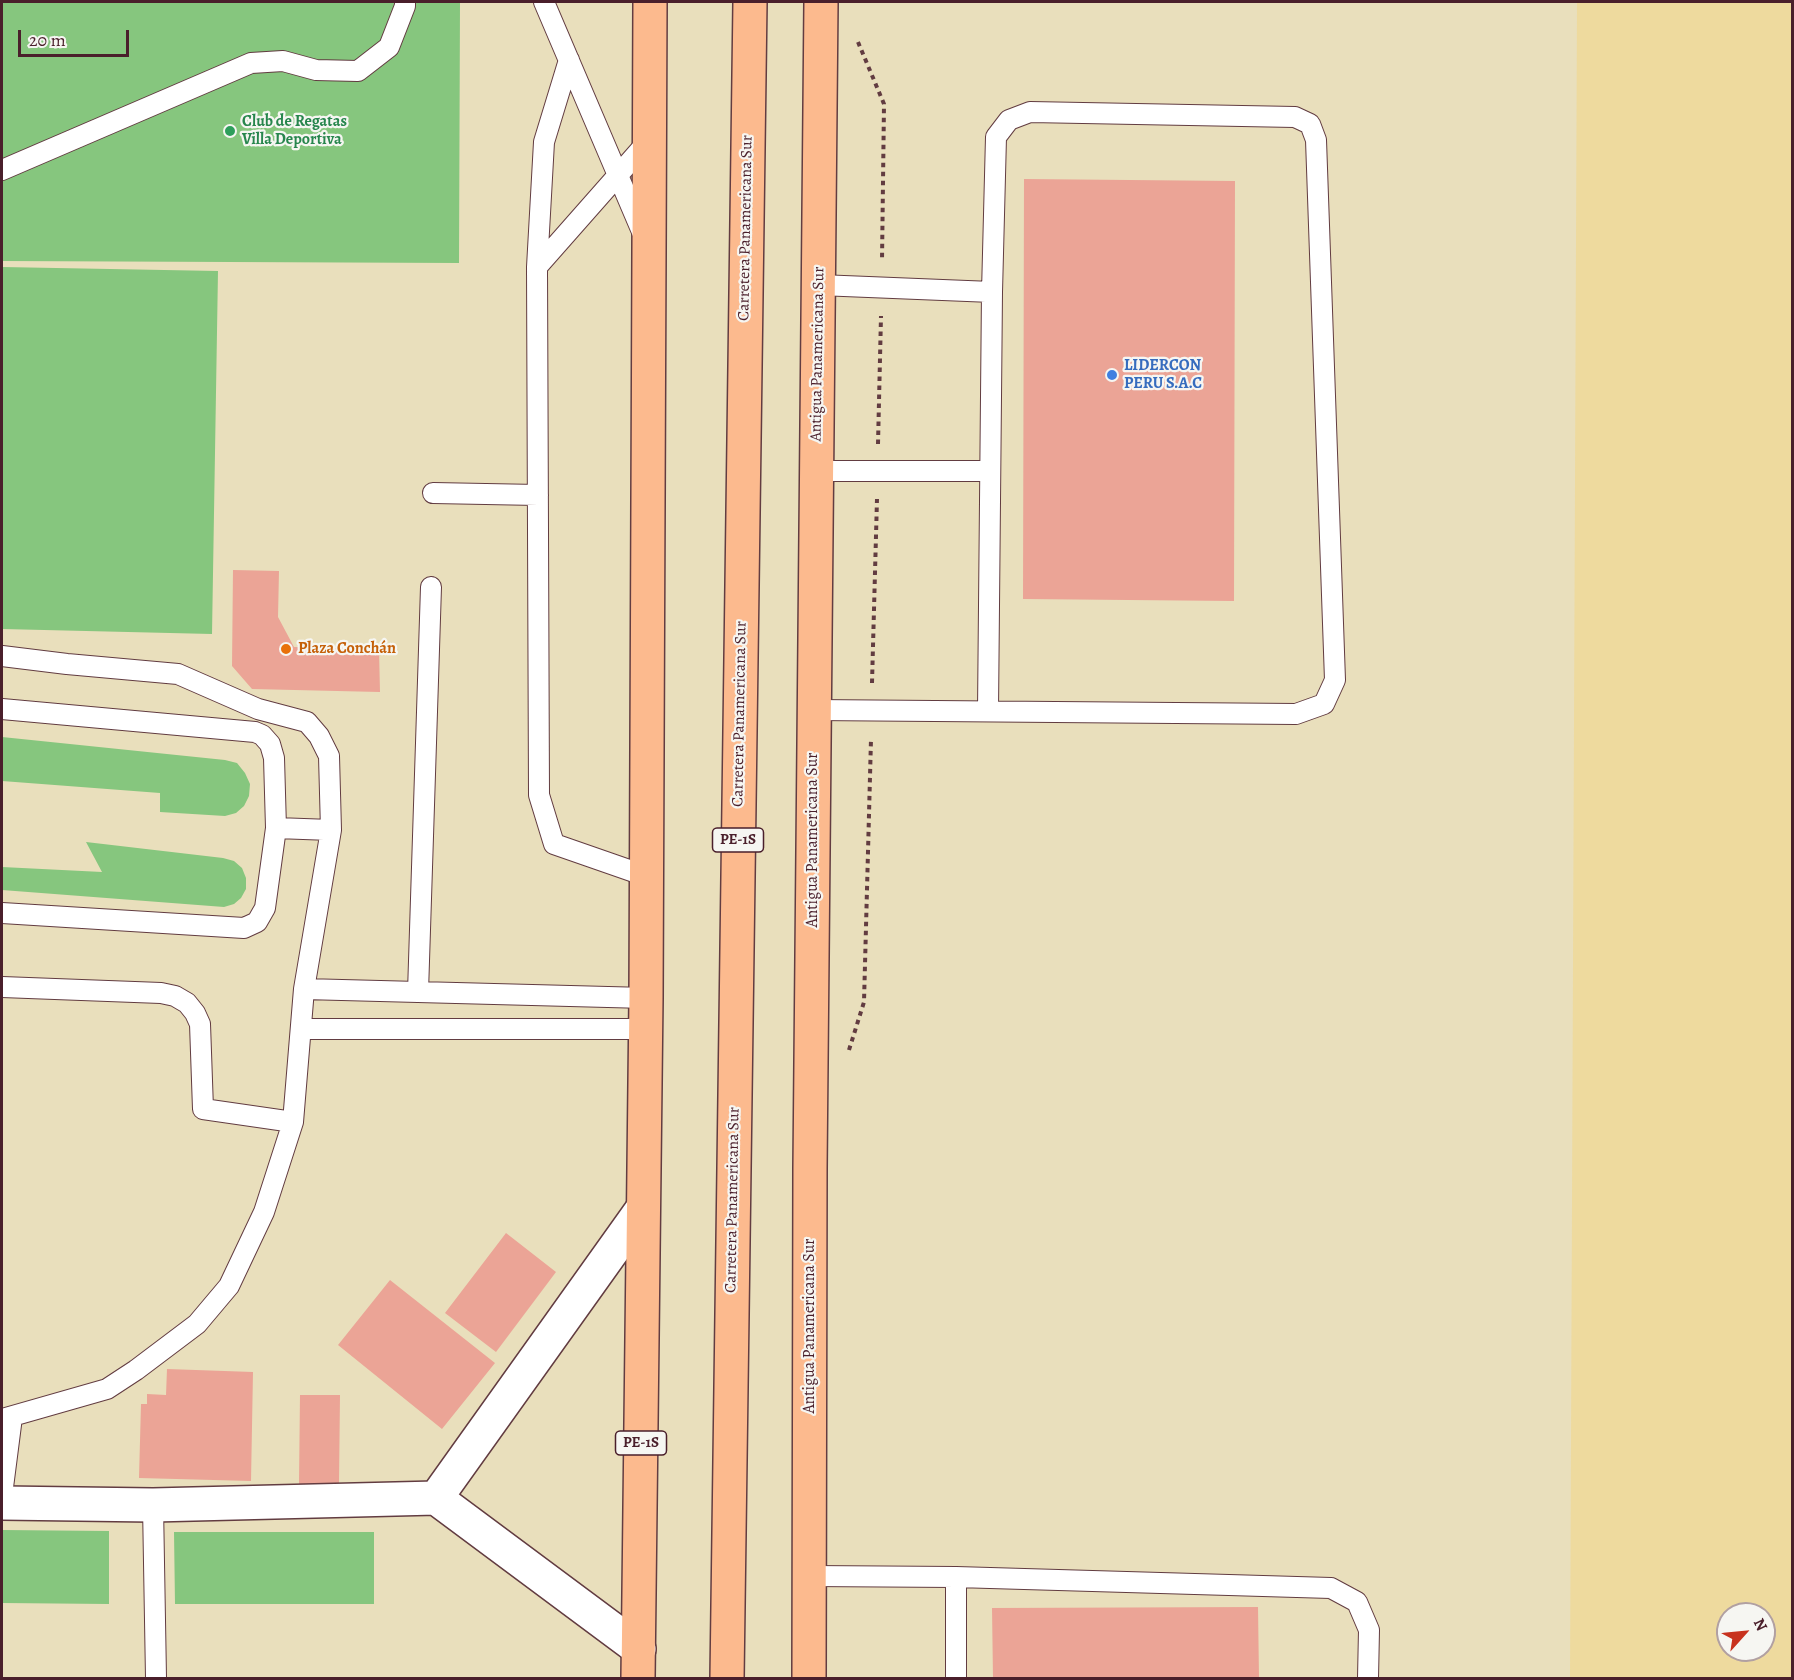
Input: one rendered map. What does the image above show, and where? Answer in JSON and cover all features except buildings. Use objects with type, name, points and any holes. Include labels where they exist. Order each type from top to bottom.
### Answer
[{"type":"main road","name":"PE-1S","points":[[638,1664],[646,876],[650,2]]},
{"type":"main road","name":"Carretera Panamericana Sur","points":[[726,1678],[750,2]]},
{"type":"main road","name":"Antigua Panamericana Sur","points":[[809,1678],[810,1167],[821,2]]},
{"type":"street","points":[[436,1498],[643,1209]]},
{"type":"street","points":[[2,1503],[153,1505],[436,1498],[638,1664]]},
{"type":"lane","points":[[2,170],[251,63],[283,61],[316,70],[358,71],[390,47],[405,2]]},
{"type":"lane","points":[[544,2],[648,246]]},
{"type":"lane","points":[[569,60],[544,142],[537,267],[539,795],[554,844],[646,876]]},
{"type":"lane","points":[[814,710],[1296,714],[1324,704],[1335,680],[1316,140],[1310,124],[1295,117],[1030,112],[1009,120],[996,137],[992,292],[988,710]]},
{"type":"lane","points":[[537,267],[648,140]]},
{"type":"lane","points":[[819,285],[992,292]]},
{"type":"lane","points":[[817,471],[990,471]]},
{"type":"lane","points":[[433,494],[538,495]]},
{"type":"lane","points":[[418,992],[431,587]]},
{"type":"lane","points":[[2,656],[178,674],[258,709],[307,722],[319,736],[329,756],[331,830],[304,989],[293,1122],[264,1212],[229,1286],[197,1324],[107,1389],[7,1418],[2,1495]]},
{"type":"lane","points":[[2,709],[255,732],[262,735],[270,744],[274,758],[276,828],[265,908],[257,922],[244,928],[2,913]]},
{"type":"lane","points":[[276,828],[331,830]]},
{"type":"lane","points":[[2,987],[161,993],[175,996],[187,1003],[195,1012],[200,1024],[203,1109],[293,1122]]},
{"type":"lane","points":[[304,989],[418,992],[645,1014]]},
{"type":"lane","points":[[301,1029],[645,1014]]},
{"type":"lane","points":[[153,1505],[156,1678]]},
{"type":"lane","points":[[810,1576],[956,1577],[1331,1588],[1358,1602],[1369,1630],[1368,1678]]},
{"type":"lane","points":[[956,1577],[956,1678]]},
{"type":"path","points":[[846,1057],[864,1002],[882,288],[884,104],[854,32]]},
{"type":"green space","name":"Club de Regatas Villa Deportiva","points":[[2,2],[460,2],[459,263],[2,261]]},
{"type":"green space","points":[[2,267],[218,271],[212,634],[2,629]]},
{"type":"green space","points":[[2,737],[225,760],[237,763],[245,773],[250,784],[249,796],[244,806],[236,813],[225,816],[160,812],[160,793],[2,781]]},
{"type":"green space","points":[[86,842],[234,861],[242,868],[246,878],[246,889],[234,904],[224,907],[2,890],[2,867],[102,872]]},
{"type":"green space","points":[[2,1530],[109,1531],[109,1604],[2,1603]]},
{"type":"green space","points":[[174,1532],[374,1532],[374,1604],[175,1604]]},
{"type":"sand","points":[[1577,2],[1792,2],[1792,1678],[1570,1678]]},
{"type":"place","name":"Club de Regatas Villa Deportiva","points":[[230,131]]},
{"type":"place","name":"LIDERCON PERU S.A.C","points":[[1112,375]]},
{"type":"place","name":"Plaza Conchán","points":[[286,649]]}]
